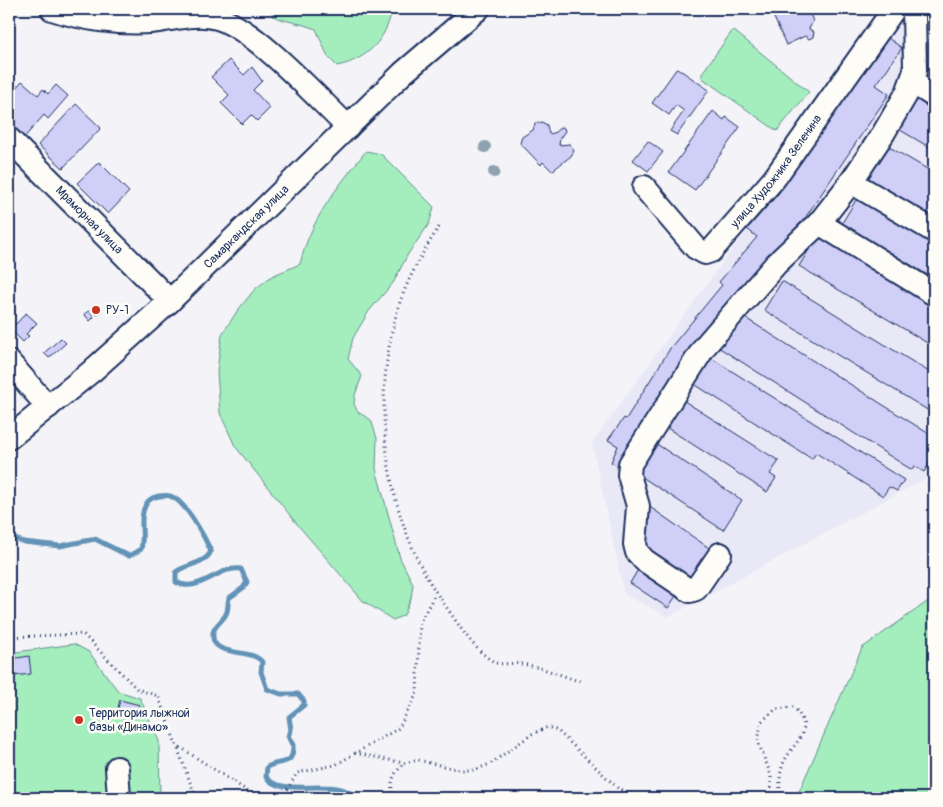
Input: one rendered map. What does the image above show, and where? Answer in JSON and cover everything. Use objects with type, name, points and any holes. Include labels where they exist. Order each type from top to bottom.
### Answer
[{"type":"street","points":[[52,9],[109,20],[152,22],[190,16],[216,18],[228,22],[255,39],[348,127]]},
{"type":"street","name":"Самаркандская улица","points":[[9,438],[48,407],[170,301],[417,61],[478,9]]},
{"type":"street","name":"улица Художника Зеленина","points":[[644,187],[696,248],[705,253],[711,251],[774,179],[894,9]]},
{"type":"street","points":[[720,554],[696,589],[690,591],[640,557],[635,544],[638,506],[629,475],[630,464],[687,371],[720,326],[776,264],[819,223],[851,182],[897,113],[912,82],[917,59],[914,9]]},
{"type":"street","points":[[912,82],[934,96]]},
{"type":"street","name":"Мраморная улица","points":[[9,139],[170,301]]},
{"type":"street","points":[[851,182],[934,231]]},
{"type":"street","points":[[819,223],[934,294]]},
{"type":"street","points":[[9,362],[48,407]]},
{"type":"street","points":[[117,768],[119,798]]},
{"type":"path","points":[[439,227],[416,267],[398,307],[387,355],[384,388],[386,450],[402,523],[417,559],[436,594],[477,650],[496,664],[520,664],[582,682]]},
{"type":"path","points":[[282,798],[288,791],[297,773],[335,765],[399,728],[417,693],[420,622],[436,594]]},
{"type":"path","points":[[9,637],[83,634],[137,689],[158,696],[179,747],[196,798]]},
{"type":"path","points":[[771,798],[770,775],[758,742],[760,722],[776,709],[794,707],[803,717],[804,732],[792,748],[782,767],[780,798]]},
{"type":"path","points":[[393,798],[391,787],[394,773],[404,764],[418,760],[460,770],[476,770],[490,764],[532,734],[548,727],[558,731],[628,798]]},
{"type":"path","points":[[179,747],[258,798]]},
{"type":"path","points":[[355,753],[404,764]]},
{"type":"path","points":[[618,787],[638,798]]},
{"type":"shaded area","points":[[898,19],[934,42],[934,474],[668,617],[624,594],[592,443]]},
{"type":"green space","points":[[273,9],[392,9],[386,30],[374,46],[358,59],[337,66],[328,57],[316,29],[272,16]]},
{"type":"green space","points":[[733,30],[809,92],[777,131],[702,78],[702,73]]},
{"type":"green space","points":[[366,151],[381,154],[434,207],[429,224],[408,254],[393,283],[369,311],[353,338],[348,359],[362,376],[355,395],[354,404],[358,412],[371,420],[377,438],[376,469],[400,558],[413,584],[411,598],[404,615],[393,620],[363,601],[297,524],[235,446],[220,413],[217,371],[222,334],[238,310],[255,289],[272,276],[300,264],[311,232],[326,204]]},
{"type":"green space","points":[[934,597],[934,798],[799,798],[797,796],[862,648]]},
{"type":"green space","name":"Территория лыжной базы «Динамо»","points":[[74,644],[89,652],[118,691],[140,698],[159,741],[160,798],[9,798],[9,653]]},
{"type":"building","points":[[783,9],[808,9],[813,21],[809,29],[814,32],[813,37],[809,39],[805,36],[786,45],[772,13]]},
{"type":"building","points":[[888,38],[902,48],[876,85],[889,94],[805,218],[734,295],[684,357],[619,467],[611,462],[618,446],[608,440],[624,418],[626,419],[671,347],[722,285],[719,282],[757,237],[747,229],[778,194]]},
{"type":"building","points":[[229,60],[244,75],[252,67],[262,81],[253,90],[270,108],[257,121],[251,115],[242,124],[221,103],[229,95],[211,77]]},
{"type":"building","points":[[677,68],[709,90],[677,135],[670,131],[684,111],[676,105],[669,115],[652,103]]},
{"type":"building","points":[[22,81],[38,95],[43,89],[48,94],[56,85],[68,96],[48,119],[44,115],[22,140],[9,128],[9,96]]},
{"type":"building","points":[[916,92],[934,103],[934,150],[895,127]]},
{"type":"building","points":[[76,104],[101,128],[63,168],[38,145]]},
{"type":"building","points":[[713,111],[724,120],[726,117],[740,127],[695,190],[669,172]]},
{"type":"building","points":[[542,122],[547,125],[549,134],[554,133],[561,127],[564,128],[565,131],[560,138],[559,145],[570,144],[574,151],[571,156],[552,171],[543,162],[541,165],[520,143],[522,137],[533,130],[535,124]]},
{"type":"building","points":[[648,141],[663,152],[648,171],[633,160]]},
{"type":"building","points":[[886,145],[934,173],[934,218],[866,178]]},
{"type":"building","points":[[99,162],[129,192],[108,214],[77,183]]},
{"type":"building","points":[[859,195],[934,241],[934,279],[842,223]]},
{"type":"building","points":[[818,235],[934,305],[934,347],[799,266]]},
{"type":"building","points":[[782,281],[934,375],[934,414],[764,310]]},
{"type":"building","name":"РУ-1","points":[[95,305],[101,311],[97,315],[91,308]]},
{"type":"building","name":"РУ-1","points":[[89,311],[94,317],[90,321],[84,314]]},
{"type":"building","points":[[26,313],[37,323],[26,334],[29,336],[23,342],[9,328],[9,325],[13,321],[16,324]]},
{"type":"building","points":[[739,314],[934,437],[934,456],[924,472],[914,466],[912,470],[718,347]]},
{"type":"building","points":[[61,338],[66,343],[49,358],[44,353]]},
{"type":"building","points":[[708,356],[904,480],[897,491],[889,487],[883,496],[816,453],[812,459],[691,382]]},
{"type":"building","points":[[681,399],[779,461],[770,474],[776,478],[767,492],[664,426]]},
{"type":"building","points":[[655,443],[742,500],[723,530],[636,473]]},
{"type":"building","points":[[647,505],[712,550],[692,579],[639,543]]},
{"type":"building","points":[[639,568],[678,593],[668,608],[630,583]]},
{"type":"building","points":[[29,656],[31,674],[13,676],[11,659]]},
{"type":"building","points":[[120,700],[140,705],[137,717],[117,712]]},
{"type":"waterway","points":[[9,537],[24,542],[60,546],[95,539],[129,556],[141,549],[142,515],[147,502],[159,496],[169,496],[176,499],[194,520],[211,551],[205,559],[176,572],[176,582],[192,585],[225,571],[241,569],[247,582],[243,588],[229,598],[227,612],[214,630],[214,641],[225,650],[250,655],[262,662],[261,672],[267,689],[281,694],[298,694],[304,701],[304,705],[289,717],[291,730],[288,736],[293,745],[291,757],[285,762],[267,767],[266,777],[274,783],[284,786],[337,788],[347,791],[355,798]]},
{"type":"place","name":"РУ-1","points":[[96,310]]},
{"type":"place","name":"Территория лыжной базы «Динамо»","points":[[79,720]]}]
